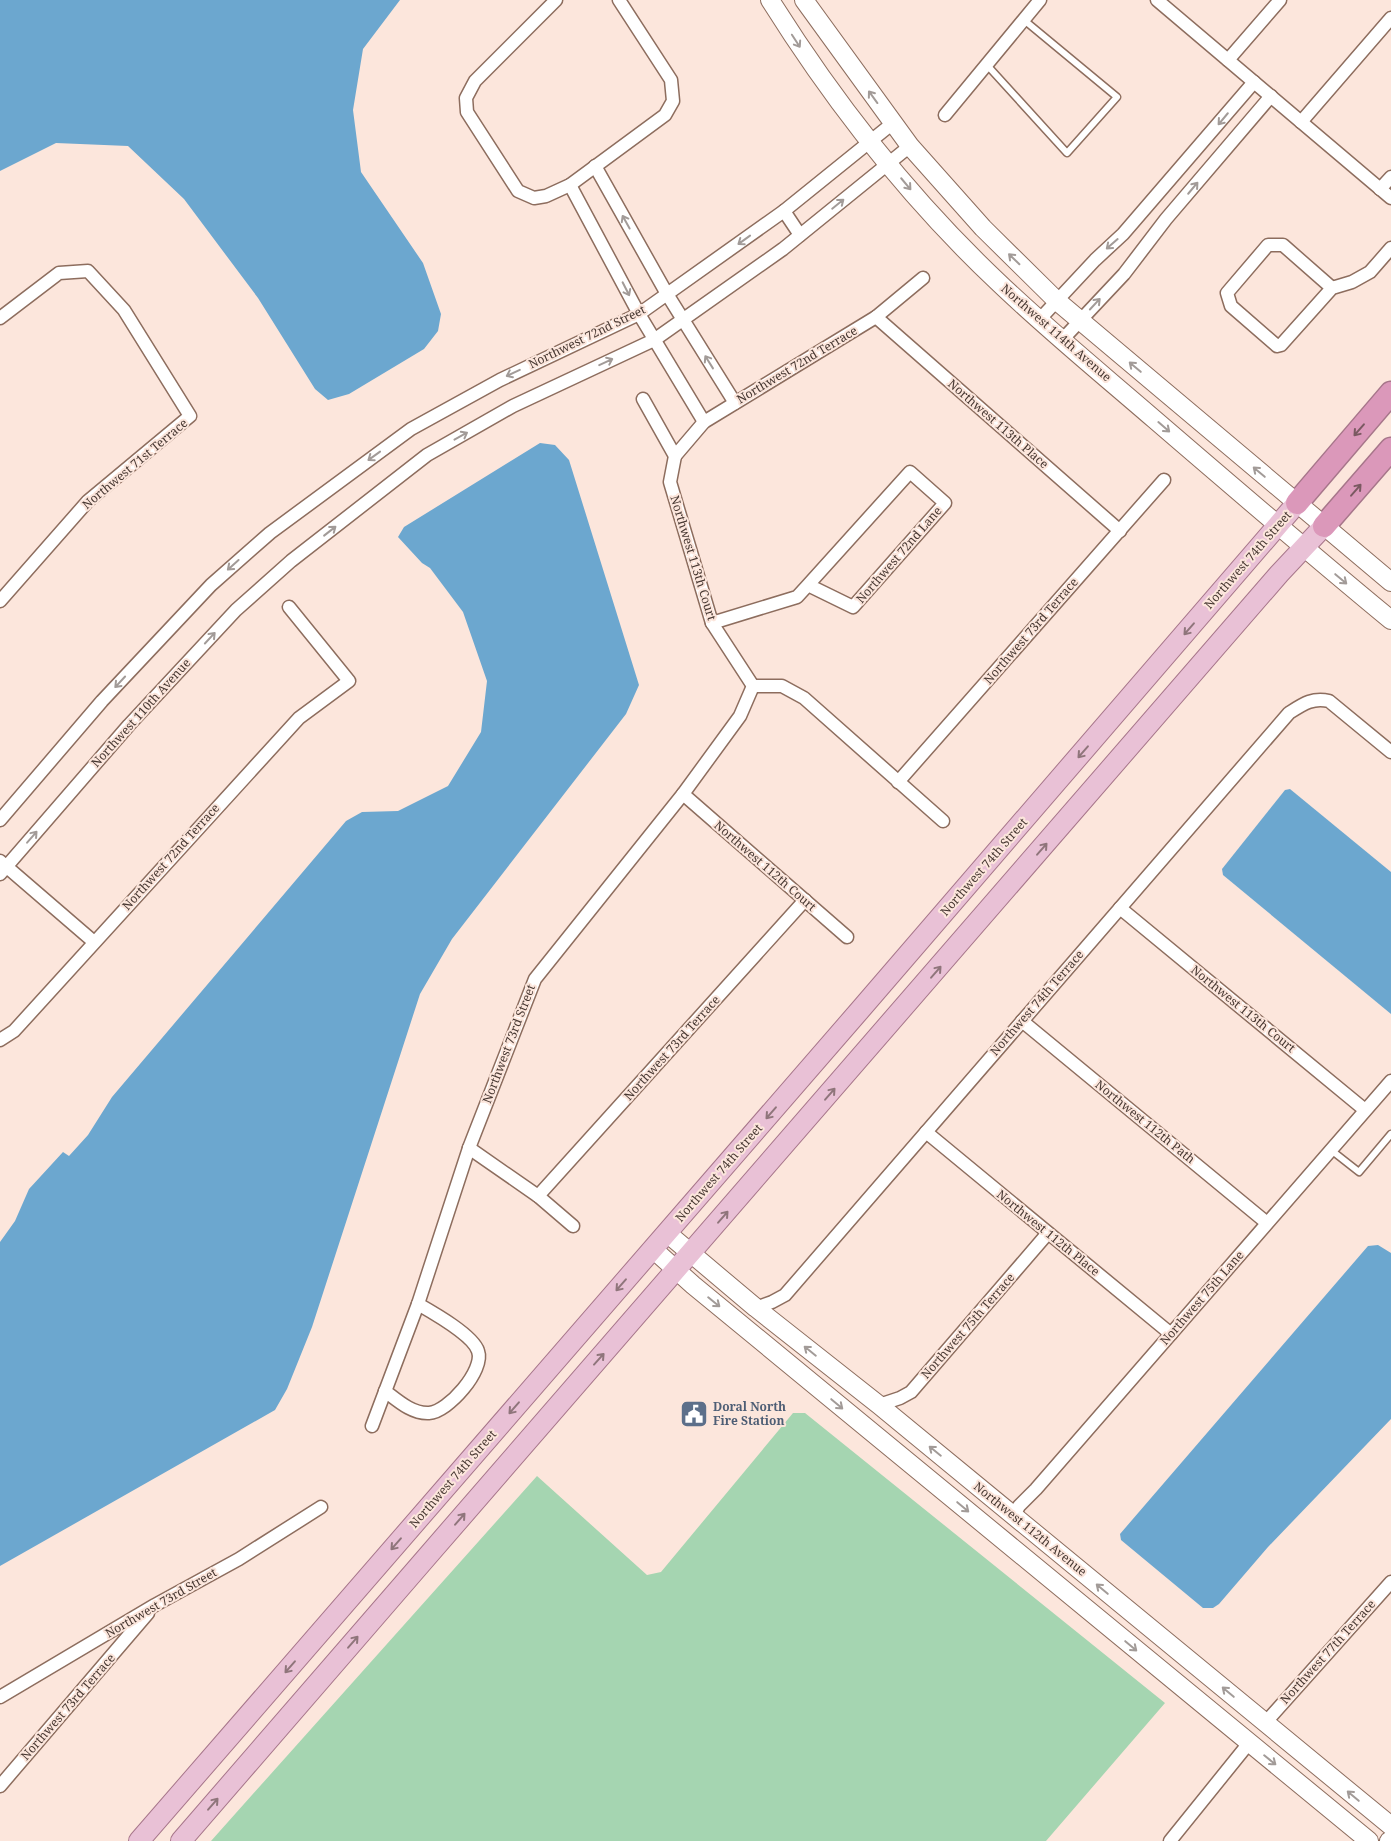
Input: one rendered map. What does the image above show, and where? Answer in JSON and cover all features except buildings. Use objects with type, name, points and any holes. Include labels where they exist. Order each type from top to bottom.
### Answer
[{"type":"highway","points":[[1297,503],[1391,393]]},
{"type":"highway","points":[[1324,526],[1391,449]]},
{"type":"main road","name":"Northwest 74th Street","points":[[139,1841],[1297,503]]},
{"type":"main road","points":[[181,1841],[566,1395],[677,1271],[1272,582],[1324,526]]},
{"type":"street","points":[[556,0],[475,81],[466,98],[467,112],[518,191],[534,198],[546,196],[570,184],[665,115],[674,101],[671,80],[619,0]]},
{"type":"street","name":"Northwest 114th Avenue","points":[[770,0],[799,46],[870,142],[964,248],[1039,320],[1304,548],[1391,620]]},
{"type":"street","name":"Northwest 114th Avenue","points":[[804,0],[910,146],[983,228],[1080,321],[1391,582]]},
{"type":"street","points":[[945,115],[1040,0]]},
{"type":"street","points":[[1157,0],[1391,198]]},
{"type":"street","points":[[1228,60],[1280,0]]},
{"type":"street","points":[[1301,122],[1391,18]]},
{"type":"street","points":[[1039,320],[1095,260],[1123,234],[1254,82]]},
{"type":"street","points":[[1062,340],[1124,274],[1166,220],[1271,96]]},
{"type":"street","name":"Northwest 72nd Street","points":[[0,820],[102,701],[211,585],[270,533],[411,429],[500,380],[639,314],[784,212],[893,123]]},
{"type":"street","points":[[654,340],[800,235],[910,146]]},
{"type":"street","points":[[595,166],[667,294],[735,403]]},
{"type":"street","points":[[1380,190],[1391,177]]},
{"type":"street","points":[[570,184],[639,314],[704,422]]},
{"type":"street","points":[[784,212],[800,235]]},
{"type":"street","points":[[1332,288],[1283,246],[1268,245],[1227,293],[1231,306],[1277,346],[1281,346],[1332,288],[1352,282],[1370,272],[1391,248]]},
{"type":"street","name":"Northwest 71st Terrace","points":[[0,318],[58,273],[88,271],[124,310],[190,416],[88,501],[0,601]]},
{"type":"street","name":"Northwest 72nd Terrace","points":[[675,456],[704,422],[876,317],[923,278]]},
{"type":"street","name":"Northwest 113th Place","points":[[876,317],[1120,531]]},
{"type":"street","name":"Northwest 110th Avenue","points":[[2,867],[135,718],[236,610],[291,561],[427,454],[513,406],[654,340]]},
{"type":"street","points":[[642,399],[675,456]]},
{"type":"street","name":"Northwest 113th Court","points":[[675,456],[670,482],[712,623],[753,686]]},
{"type":"street","name":"Northwest 72nd Lane","points":[[712,623],[797,597],[910,472],[945,503],[853,607],[808,585]]},
{"type":"street","name":"Northwest 73rd Terrace","points":[[898,782],[1164,480]]},
{"type":"street","name":"Northwest 72nd Terrace","points":[[4,1037],[14,1031],[299,718],[349,681],[289,607]]},
{"type":"street","points":[[753,686],[782,686],[804,698],[943,821]]},
{"type":"street","name":"Northwest 73rd Street","points":[[372,1426],[418,1304],[469,1148],[534,979],[683,794],[740,716],[753,686]]},
{"type":"street","name":"Northwest 74th Terrace","points":[[756,1308],[779,1299],[786,1293],[1289,713],[1307,702],[1318,698],[1329,701],[1391,752]]},
{"type":"street","name":"Northwest 112th Court","points":[[683,794],[847,937]]},
{"type":"street","points":[[2,867],[94,942]]},
{"type":"street","name":"Northwest 73rd Terrace","points":[[538,1196],[804,900]]},
{"type":"street","name":"Northwest 113th Court","points":[[1120,908],[1365,1110]]},
{"type":"street","name":"Northwest 112th Path","points":[[1022,1021],[1267,1223]]},
{"type":"street","name":"Northwest 75th Lane","points":[[1014,1515],[1019,1506],[1036,1490],[1391,1081]]},
{"type":"street","name":"Northwest 112th Place","points":[[926,1132],[1171,1334]]},
{"type":"street","points":[[469,1148],[538,1196],[573,1226]]},
{"type":"street","name":"Northwest 112th Avenue","points":[[667,1233],[756,1308],[879,1404],[1391,1826]]},
{"type":"street","name":"Northwest 75th Terrace","points":[[879,1404],[900,1398],[911,1392],[1048,1233]]},
{"type":"street","name":"Northwest 112th Avenue","points":[[653,1249],[677,1271],[1249,1744],[1369,1841]]},
{"type":"street","points":[[385,1391],[408,1407],[430,1413],[448,1404],[460,1393],[477,1368],[479,1352],[473,1342],[444,1319],[418,1304]]},
{"type":"street","name":"Northwest 73rd Street","points":[[0,1697],[155,1604],[239,1558],[321,1507]]},
{"type":"street","points":[[1012,1548],[1010,1534],[1014,1515]]},
{"type":"street","name":"Northwest 77th Terrace","points":[[1265,1723],[1391,1582]]},
{"type":"street","name":"Northwest 73rd Terrace","points":[[0,1786],[155,1604]]},
{"type":"street","points":[[1170,1841],[1249,1744]]},
{"type":"lane","points":[[986,64],[1068,153],[1117,97],[1024,20]]},
{"type":"lane","points":[[0,1046],[4,1037]]},
{"type":"lane","points":[[1331,1150],[1359,1172],[1391,1134]]},
{"type":"green space","points":[[793,1413],[805,1413],[1165,1703],[1046,1841],[211,1841],[537,1476],[647,1575],[661,1572]]},
{"type":"water","points":[[0,0],[400,0],[363,49],[353,110],[361,172],[423,263],[441,314],[438,331],[424,349],[349,394],[328,400],[315,389],[258,298],[184,199],[128,146],[56,143],[0,171]]},
{"type":"water","points":[[540,443],[555,445],[569,460],[639,685],[626,714],[452,939],[420,994],[312,1327],[287,1389],[275,1410],[0,1566],[0,1242],[15,1221],[29,1189],[63,1152],[69,1156],[88,1135],[112,1097],[346,821],[362,812],[398,811],[448,786],[481,732],[487,681],[463,612],[430,568],[422,563],[398,537],[404,527]]},
{"type":"water","points":[[1290,789],[1391,872],[1391,1014],[1223,875],[1222,869],[1285,790]]},
{"type":"water","points":[[1378,1245],[1391,1253],[1391,1419],[1268,1547],[1219,1604],[1213,1608],[1203,1608],[1121,1540],[1120,1534],[1368,1246]]},
{"type":"place","name":"Doral North Fire Station","points":[[694,1414]]}]
